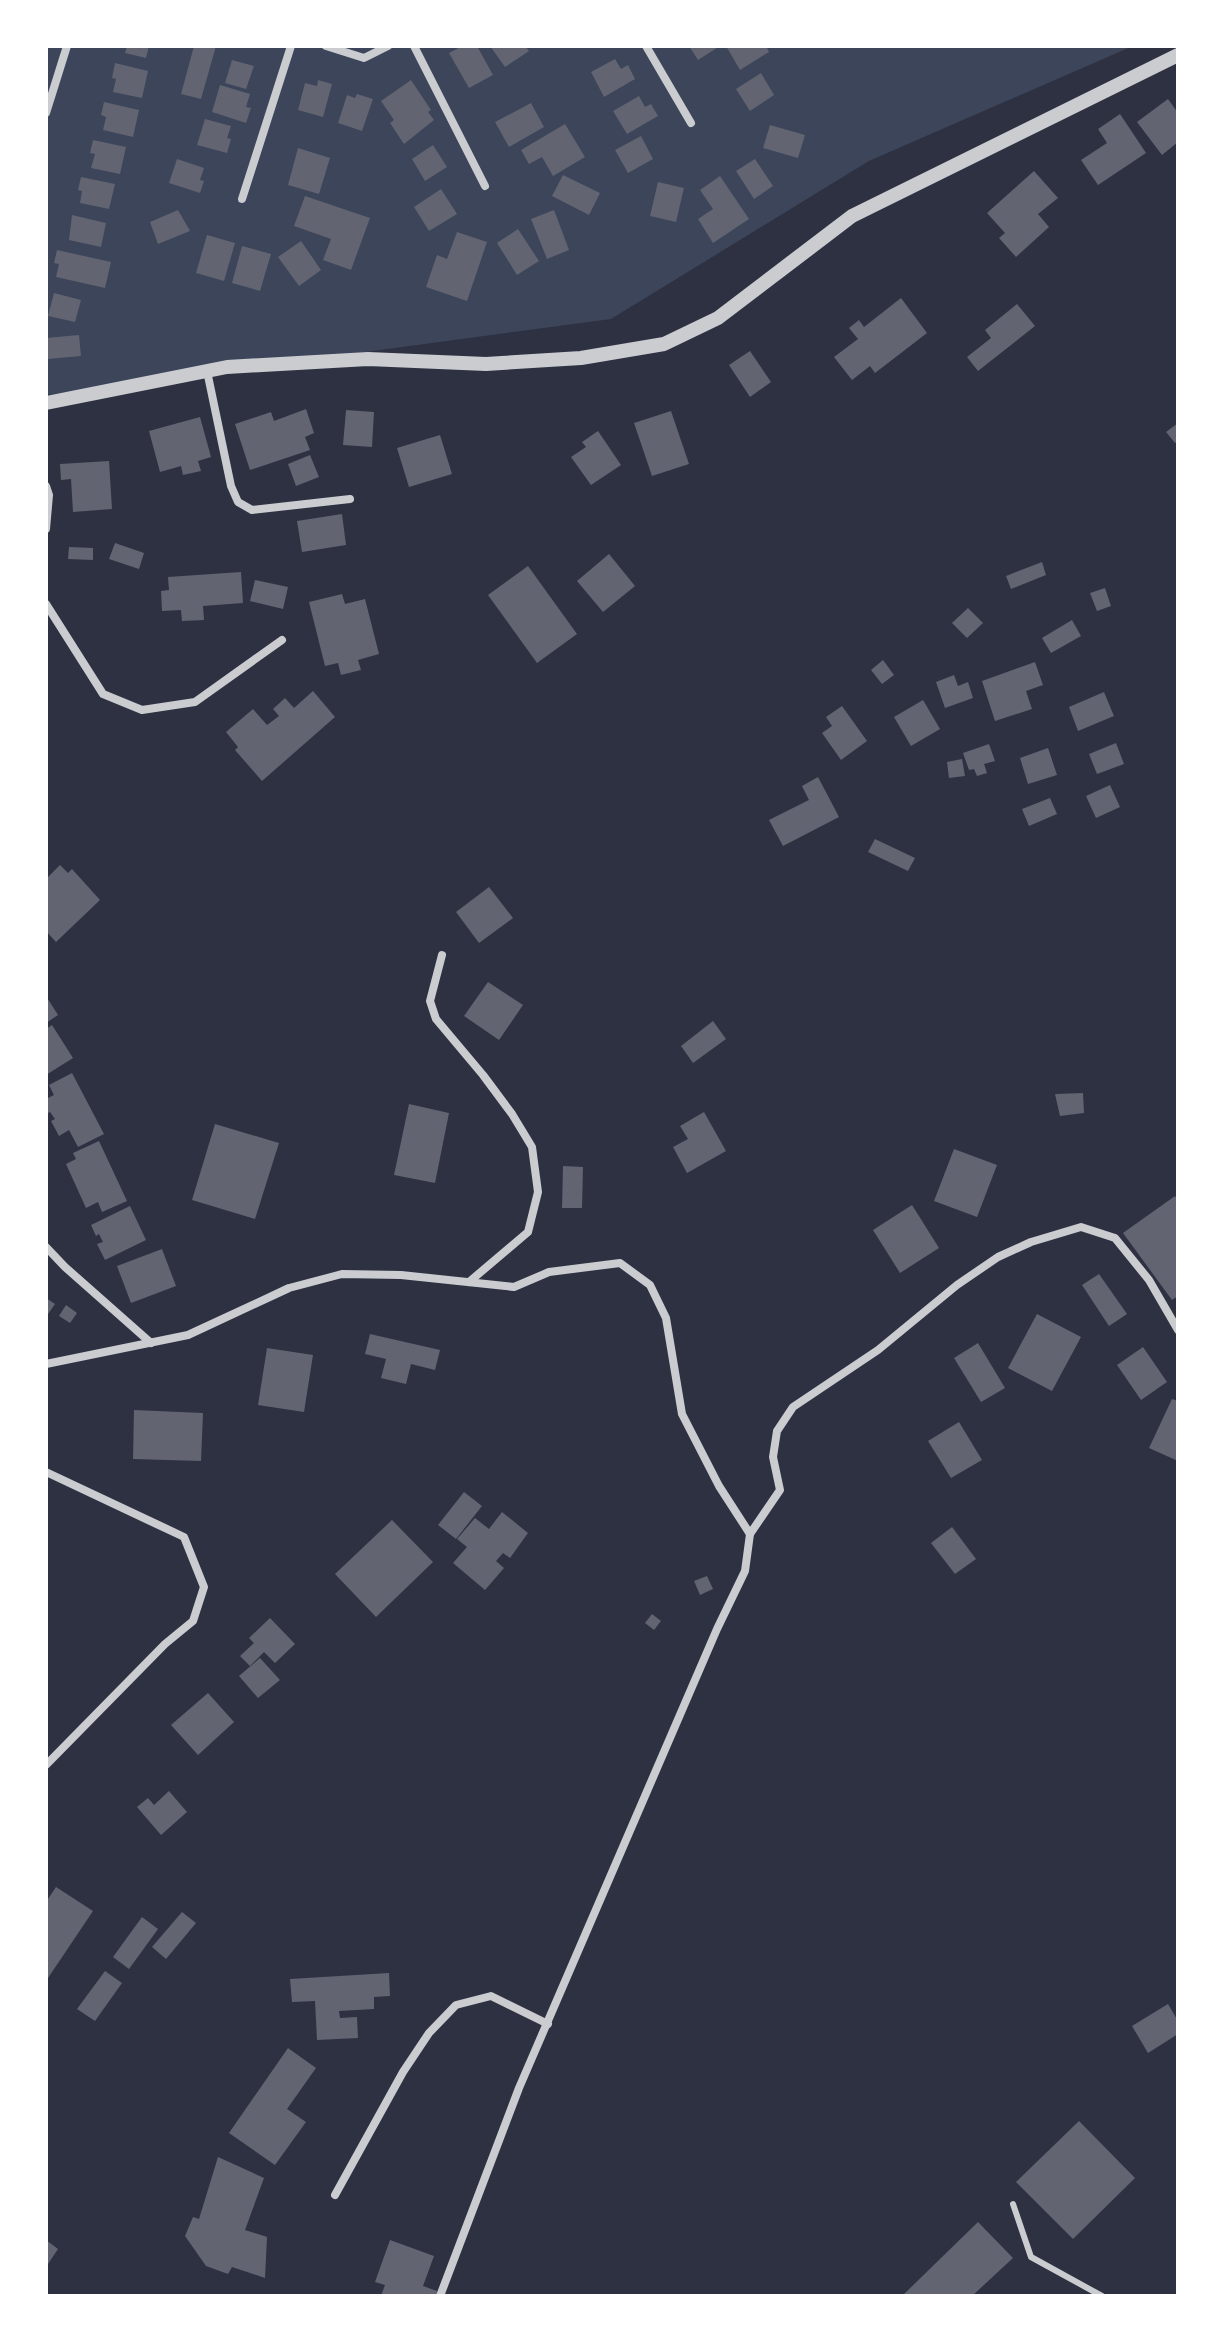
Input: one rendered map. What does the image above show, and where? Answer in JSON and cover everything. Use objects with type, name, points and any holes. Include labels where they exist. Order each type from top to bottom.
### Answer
[{"type":"street","points":[[46,113],[67,46]]},
{"type":"street","points":[[242,199],[291,46]]},
{"type":"street","points":[[326,46],[364,58],[388,46]]},
{"type":"street","points":[[414,46],[485,186]]},
{"type":"street","points":[[646,46],[691,123]]},
{"type":"street","points":[[46,403],[227,367],[368,359],[486,364],[581,358],[664,344],[718,318],[852,216],[1178,55]]},
{"type":"street","points":[[207,371],[231,486],[238,502],[252,510],[350,499]]},
{"type":"street","points":[[46,486],[49,495],[46,529]]},
{"type":"street","points":[[46,604],[103,694],[142,710],[195,702],[282,640]]},
{"type":"street","points":[[442,955],[430,1001],[436,1019],[512,1114],[532,1147],[538,1192],[528,1232],[469,1282]]},
{"type":"street","points":[[440,2296],[519,2088],[717,1629],[745,1571],[750,1534],[780,1490],[773,1457],[777,1431],[793,1407],[878,1350],[957,1285],[998,1257],[1031,1242],[1081,1227],[1115,1238],[1149,1280],[1178,1330]]},
{"type":"street","points":[[46,1247],[151,1343]]},
{"type":"street","points":[[46,1364],[188,1335],[289,1288],[342,1274],[401,1275],[514,1287],[549,1272],[620,1263],[650,1285],[666,1318],[682,1414],[719,1486],[750,1534]]},
{"type":"street","points":[[46,1472],[184,1537],[204,1587],[193,1621],[165,1644],[46,1765]]},
{"type":"street","points":[[335,2195],[403,2072],[429,2033],[456,2005],[491,1996],[548,2024]]},
{"type":"lane","points":[[1013,2204],[1031,2257],[1102,2296]]},
{"type":"shaded area","points":[[46,46],[1133,46],[869,161],[611,319],[46,395]]},
{"type":"building","points":[[127,46],[149,46],[146,58],[125,53]]},
{"type":"building","points":[[194,46],[216,46],[201,99],[181,94]]},
{"type":"building","points":[[462,46],[477,46],[493,75],[469,88],[449,53]]},
{"type":"building","points":[[490,46],[525,46],[529,51],[505,67]]},
{"type":"building","points":[[689,46],[720,46],[698,60]]},
{"type":"building","points":[[726,46],[766,46],[769,52],[740,70]]},
{"type":"building","points":[[615,59],[621,69],[628,65],[635,79],[604,97],[591,72]]},
{"type":"building","points":[[232,60],[254,66],[246,89],[225,83]]},
{"type":"building","points":[[115,63],[148,71],[142,98],[113,92]]},
{"type":"building","points":[[761,73],[774,95],[750,111],[736,89]]},
{"type":"building","points":[[318,80],[332,84],[323,117],[298,110],[305,83],[317,86]]},
{"type":"building","points":[[411,80],[434,120],[404,144],[390,123],[394,120],[381,101]]},
{"type":"building","points":[[220,85],[250,94],[246,107],[251,108],[246,123],[212,112]]},
{"type":"building","points":[[357,94],[373,99],[362,131],[338,123],[347,95],[355,98]]},
{"type":"building","points":[[639,96],[645,107],[651,104],[658,116],[627,134],[613,111]]},
{"type":"building","points":[[1168,99],[1178,113],[1178,142],[1162,155],[1137,122]]},
{"type":"building","points":[[104,102],[139,110],[133,137],[103,130],[106,117],[101,115]]},
{"type":"building","points":[[531,103],[544,127],[509,147],[495,122]]},
{"type":"building","points":[[1120,114],[1146,153],[1098,185],[1081,160],[1107,143],[1098,129]]},
{"type":"building","points":[[205,119],[231,126],[227,153],[197,145]]},
{"type":"building","points":[[565,124],[585,157],[553,176],[542,157],[529,164],[521,150]]},
{"type":"building","points":[[770,125],[805,135],[798,158],[763,148]]},
{"type":"building","points":[[641,136],[653,159],[628,173],[615,150]]},
{"type":"building","points":[[93,140],[126,147],[120,174],[91,168],[95,154],[90,153]]},
{"type":"building","points":[[433,145],[447,167],[425,181],[412,159]]},
{"type":"building","points":[[298,148],[330,158],[319,194],[288,185]]},
{"type":"building","points":[[177,159],[204,168],[200,193],[169,183]]},
{"type":"building","points":[[755,159],[773,186],[754,199],[736,171]]},
{"type":"building","points":[[1034,171],[1058,198],[1038,214],[1049,227],[1016,257],[999,238],[1005,233],[987,213]]},
{"type":"building","points":[[563,175],[600,193],[589,215],[552,196]]},
{"type":"building","points":[[720,176],[749,219],[713,243],[698,219],[713,209],[700,190]]},
{"type":"building","points":[[81,177],[115,184],[109,209],[80,203],[82,191],[78,190]]},
{"type":"building","points":[[658,182],[684,188],[676,222],[650,216]]},
{"type":"building","points":[[441,189],[457,214],[429,231],[414,207]]},
{"type":"building","points":[[305,196],[370,218],[351,270],[323,260],[331,239],[294,226]]},
{"type":"building","points":[[178,210],[190,231],[158,244],[150,222]]},
{"type":"building","points":[[554,210],[569,250],[547,259],[531,219]]},
{"type":"building","points":[[72,215],[106,223],[101,247],[69,240]]},
{"type":"building","points":[[518,229],[539,261],[517,275],[497,243]]},
{"type":"building","points":[[457,232],[487,242],[467,301],[426,287],[437,255],[447,259]]},
{"type":"building","points":[[207,235],[235,243],[224,281],[196,273]]},
{"type":"building","points":[[301,241],[321,270],[299,286],[278,257]]},
{"type":"building","points":[[242,246],[271,254],[260,291],[232,283]]},
{"type":"building","points":[[57,250],[111,262],[105,288],[56,277],[59,264],[54,263]]},
{"type":"building","points":[[54,293],[81,300],[75,322],[48,316]]},
{"type":"building","points":[[901,298],[927,333],[875,373],[870,366],[852,380],[834,357],[858,339],[849,328],[859,320],[864,327]]},
{"type":"building","points":[[1017,304],[1035,326],[978,371],[967,357],[991,338],[985,330]]},
{"type":"building","points":[[79,335],[81,356],[48,359],[46,338]]},
{"type":"building","points":[[750,351],[771,382],[750,397],[729,365]]},
{"type":"building","points":[[306,409],[314,433],[305,437],[310,450],[250,470],[235,424],[271,412],[274,421]]},
{"type":"building","points":[[346,410],[374,412],[372,447],[343,445]]},
{"type":"building","points":[[671,411],[689,464],[652,476],[634,423]]},
{"type":"building","points":[[200,417],[211,457],[198,461],[201,471],[183,475],[181,466],[160,472],[149,431]]},
{"type":"building","points":[[1178,423],[1178,441],[1175,443],[1166,432]]},
{"type":"building","points":[[598,431],[621,465],[591,485],[571,457],[586,447],[582,442]]},
{"type":"building","points":[[440,435],[452,474],[409,487],[397,448]]},
{"type":"building","points":[[310,455],[319,477],[296,486],[288,464]]},
{"type":"building","points":[[109,461],[112,509],[73,512],[71,479],[61,480],[60,464]]},
{"type":"building","points":[[342,514],[346,545],[302,552],[297,521]]},
{"type":"building","points":[[115,543],[144,553],[139,569],[109,559]]},
{"type":"building","points":[[69,547],[93,548],[93,560],[68,559]]},
{"type":"building","points":[[609,554],[635,586],[603,612],[577,581]]},
{"type":"building","points":[[1042,562],[1046,575],[1011,589],[1006,576]]},
{"type":"building","points":[[528,566],[577,634],[537,663],[488,595]]},
{"type":"building","points":[[241,572],[243,603],[203,606],[204,620],[182,621],[181,610],[162,611],[161,591],[169,590],[168,577]]},
{"type":"building","points":[[255,580],[288,587],[283,609],[250,601]]},
{"type":"building","points":[[1105,588],[1111,606],[1097,611],[1090,593]]},
{"type":"building","points":[[342,594],[345,604],[365,599],[379,654],[358,660],[361,670],[341,675],[338,663],[325,666],[309,602]]},
{"type":"building","points":[[968,608],[983,623],[967,638],[952,623]]},
{"type":"building","points":[[1072,620],[1081,636],[1051,653],[1042,638]]},
{"type":"building","points":[[883,660],[894,675],[882,684],[871,670]]},
{"type":"building","points":[[1035,662],[1043,685],[1026,691],[1032,709],[995,721],[982,681]]},
{"type":"building","points":[[954,675],[958,686],[968,682],[973,698],[945,708],[936,682]]},
{"type":"building","points":[[313,691],[335,717],[262,781],[235,750],[238,747],[226,732],[253,709],[267,725],[279,716],[273,709],[285,698],[294,708]]},
{"type":"building","points":[[1104,692],[1114,716],[1078,731],[1069,707]]},
{"type":"building","points":[[923,700],[940,729],[911,746],[894,717]]},
{"type":"building","points":[[842,706],[867,741],[841,760],[822,733],[832,726],[826,717]]},
{"type":"building","points":[[1116,743],[1124,764],[1097,774],[1089,754]]},
{"type":"building","points":[[989,744],[995,761],[984,764],[987,773],[977,776],[974,769],[969,770],[963,753]]},
{"type":"building","points":[[1048,748],[1057,775],[1028,784],[1020,758]]},
{"type":"building","points":[[962,759],[965,776],[949,778],[947,762]]},
{"type":"building","points":[[818,777],[839,817],[783,846],[769,820],[809,800],[802,786]]},
{"type":"building","points":[[1110,785],[1120,807],[1096,818],[1086,796]]},
{"type":"building","points":[[1050,798],[1057,814],[1029,826],[1022,809]]},
{"type":"building","points":[[875,839],[915,858],[908,871],[868,852]]},
{"type":"building","points":[[60,865],[68,873],[72,869],[100,900],[56,942],[46,931],[46,879]]},
{"type":"building","points":[[489,887],[513,918],[479,943],[456,912]]},
{"type":"building","points":[[488,982],[523,1005],[499,1040],[464,1016]]},
{"type":"building","points":[[46,996],[58,1015],[46,1023]]},
{"type":"building","points":[[713,1021],[726,1039],[693,1063],[681,1046]]},
{"type":"building","points":[[52,1025],[73,1058],[46,1075],[46,1029]]},
{"type":"building","points":[[72,1073],[104,1134],[78,1147],[69,1130],[59,1136],[51,1121],[55,1119],[50,1112],[46,1114],[46,1099],[54,1095],[49,1085]]},
{"type":"building","points":[[1083,1093],[1084,1113],[1060,1116],[1055,1094]]},
{"type":"building","points":[[409,1104],[449,1113],[435,1183],[394,1175]]},
{"type":"building","points":[[704,1112],[726,1151],[687,1173],[673,1147],[688,1139],[680,1126]]},
{"type":"building","points":[[215,1124],[279,1143],[255,1219],[192,1200]]},
{"type":"building","points":[[99,1141],[127,1201],[102,1212],[98,1202],[86,1208],[66,1164],[76,1159],[73,1153]]},
{"type":"building","points":[[954,1149],[997,1165],[977,1217],[934,1201]]},
{"type":"building","points":[[563,1166],[583,1167],[582,1208],[562,1208]]},
{"type":"building","points":[[1175,1196],[1178,1201],[1178,1296],[1172,1300],[1123,1233]]},
{"type":"building","points":[[912,1205],[939,1248],[900,1273],[873,1230]]},
{"type":"building","points":[[130,1206],[146,1240],[105,1260],[97,1244],[103,1242],[91,1225]]},
{"type":"building","points":[[162,1249],[176,1286],[131,1303],[117,1266]]},
{"type":"building","points":[[1099,1274],[1127,1314],[1109,1326],[1082,1285]]},
{"type":"building","points":[[46,1298],[55,1304],[46,1317]]},
{"type":"building","points":[[66,1305],[77,1313],[70,1323],[59,1316]]},
{"type":"building","points":[[1037,1314],[1081,1337],[1052,1391],[1008,1368]]},
{"type":"building","points":[[370,1334],[440,1350],[435,1370],[411,1364],[406,1384],[381,1378],[386,1359],[365,1354]]},
{"type":"building","points":[[978,1343],[1005,1388],[981,1402],[954,1358]]},
{"type":"building","points":[[1143,1347],[1167,1382],[1141,1400],[1117,1365]]},
{"type":"building","points":[[267,1348],[313,1355],[304,1412],[258,1405]]},
{"type":"building","points":[[1172,1399],[1178,1401],[1178,1461],[1149,1448]]},
{"type":"building","points":[[134,1410],[203,1413],[201,1461],[133,1459]]},
{"type":"building","points":[[959,1422],[982,1460],[951,1478],[928,1441]]},
{"type":"building","points":[[464,1492],[482,1506],[456,1539],[438,1525]]},
{"type":"building","points":[[502,1512],[528,1533],[510,1558],[503,1553],[496,1561],[504,1568],[485,1590],[453,1563],[467,1547],[457,1539],[475,1518],[489,1529]]},
{"type":"building","points":[[392,1520],[433,1562],[376,1617],[335,1574]]},
{"type":"building","points":[[952,1527],[976,1559],[955,1574],[931,1543]]},
{"type":"building","points":[[707,1576],[713,1589],[700,1595],[694,1581]]},
{"type":"building","points":[[652,1614],[661,1621],[654,1630],[645,1623]]},
{"type":"building","points":[[270,1618],[295,1644],[275,1663],[264,1652],[250,1666],[240,1656],[254,1643],[249,1638]]},
{"type":"building","points":[[260,1658],[280,1680],[258,1698],[239,1676]]},
{"type":"building","points":[[208,1693],[234,1722],[198,1755],[171,1725]]},
{"type":"building","points":[[169,1791],[187,1812],[161,1835],[137,1807],[148,1798],[154,1805]]},
{"type":"building","points":[[56,1887],[93,1911],[46,1981],[46,1902]]},
{"type":"building","points":[[182,1912],[196,1923],[166,1959],[152,1947]]},
{"type":"building","points":[[142,1917],[158,1929],[129,1969],[113,1957]]},
{"type":"building","points":[[105,1971],[122,1983],[95,2021],[77,2009]]},
{"type":"building","points":[[389,1973],[390,1996],[374,1997],[374,2009],[339,2011],[340,2018],[357,2017],[358,2038],[317,2040],[315,2001],[292,2002],[290,1979]]},
{"type":"building","points":[[1168,2004],[1178,2021],[1178,2034],[1148,2053],[1132,2026]]},
{"type":"building","points":[[288,2048],[316,2068],[287,2109],[306,2122],[275,2165],[229,2133]]},
{"type":"building","points":[[1079,2121],[1135,2178],[1073,2239],[1016,2182]]},
{"type":"building","points":[[218,2157],[264,2178],[245,2230],[267,2237],[265,2278],[232,2267],[228,2274],[206,2266],[185,2236],[193,2217],[199,2219]]},
{"type":"building","points":[[978,2222],[1013,2258],[972,2296],[902,2296]]},
{"type":"building","points":[[46,2240],[58,2249],[48,2264],[46,2263]]},
{"type":"building","points":[[390,2240],[434,2256],[423,2286],[437,2291],[436,2296],[381,2296],[385,2285],[375,2282]]}]
